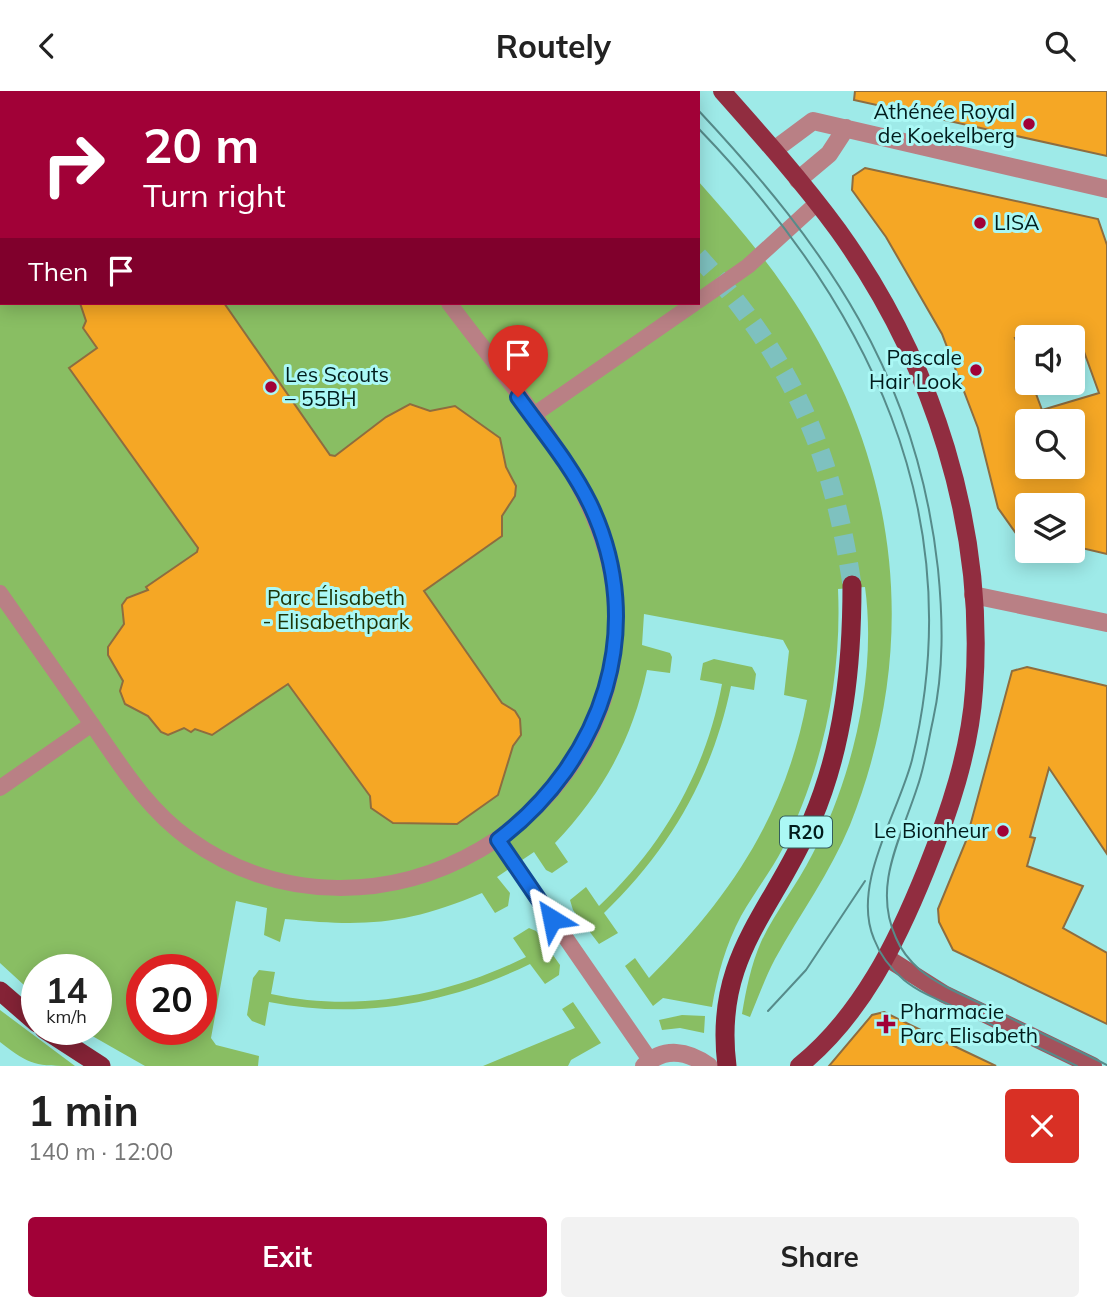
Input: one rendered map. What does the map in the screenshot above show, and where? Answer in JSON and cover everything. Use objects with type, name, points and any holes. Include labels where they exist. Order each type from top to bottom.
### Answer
[{"type":"highway","name":"R20","points":[[727,1066],[723,1034],[732,974],[744,944],[813,820],[840,728],[852,645],[852,585]]},
{"type":"highway","points":[[0,991],[21,1009]]},
{"type":"highway","points":[[69,1045],[101,1066]]},
{"type":"main road","points":[[722,91],[817,203],[889,311],[935,411],[963,516],[973,595],[974,691],[960,769],[933,854],[887,958],[858,1002],[799,1066]]},
{"type":"main road","points":[[887,958],[944,994],[1093,1066]]},
{"type":"street","points":[[774,150],[813,121],[1107,189]]},
{"type":"street","points":[[798,180],[828,154],[846,128]]},
{"type":"street","points":[[973,595],[1107,623]]},
{"type":"street","points":[[647,1063],[680,1052],[709,1066]]},
{"type":"lane","points":[[700,300],[748,266],[817,203]]},
{"type":"lane","points":[[0,593],[138,792],[171,825],[219,857],[273,879],[319,887],[388,885],[434,873],[498,840],[539,806],[581,750],[607,686],[616,626],[611,570],[599,525],[579,483],[450,305]]},
{"type":"lane","points":[[532,416],[693,305]]},
{"type":"lane","points":[[0,788],[92,724]]},
{"type":"lane","points":[[498,840],[647,1063]]},
{"type":"green space","name":"Parc Élisabeth - Elisabethpark","points":[[700,183],[775,274],[823,350],[853,415],[875,481],[888,548],[892,616],[887,685],[873,755],[842,843],[775,959],[750,1017],[742,1014],[757,951],[827,825],[850,759],[868,655],[865,587],[838,589],[837,656],[819,754],[797,818],[783,848],[741,916],[731,938],[719,972],[712,1007],[663,998],[653,1006],[625,966],[635,958],[649,978],[705,917],[729,885],[751,852],[785,780],[798,741],[807,700],[784,695],[789,651],[783,640],[644,614],[642,645],[670,653],[670,673],[647,670],[633,719],[614,763],[588,804],[555,843],[568,862],[552,873],[546,870],[534,852],[497,877],[510,893],[508,906],[495,913],[482,893],[430,912],[385,921],[339,923],[285,919],[280,942],[264,935],[267,908],[236,901],[217,1005],[217,954],[126,954],[126,1045],[216,1045],[259,1056],[258,1066],[145,1066],[108,1045],[112,1045],[112,954],[21,954],[21,982],[0,963],[0,305],[700,305]]},
{"type":"green space","points":[[714,659],[752,667],[756,674],[754,690],[731,686],[723,719],[700,781],[668,837],[628,889],[604,913],[618,933],[599,944],[573,910],[570,900],[586,887],[599,906],[622,883],[662,832],[693,777],[715,716],[722,684],[700,680],[703,663]]},
{"type":"green space","points":[[529,928],[536,931],[560,965],[559,975],[545,984],[530,964],[467,989],[403,1005],[337,1009],[269,1002],[265,1026],[252,1021],[247,1015],[253,978],[259,970],[275,972],[271,994],[336,1002],[402,997],[465,982],[526,957],[513,938]]},
{"type":"green space","points":[[573,1002],[601,1043],[571,1060],[568,1066],[483,1066],[575,1028],[562,1009]]},
{"type":"green space","points":[[0,1010],[21,1026],[21,1045],[47,1045],[75,1066],[34,1063],[0,1042]]},
{"type":"green space","points":[[682,1015],[705,1016],[704,1033],[680,1028],[662,1030],[659,1020]]},
{"type":"building","name":"Athénée Royal de Koekelberg","points":[[855,91],[1107,91],[1107,156],[854,100]]},
{"type":"building","points":[[865,168],[1098,219],[1107,245],[1107,554],[1085,549],[1085,493],[1015,493],[1015,532],[998,508],[978,428],[942,334],[886,237],[852,190],[853,176]],"holes":[[[1015,325],[1085,325],[1085,354],[1099,393],[1045,409],[1085,409],[1085,479],[1015,479],[1015,409],[1042,409],[1036,395],[1015,395]]]},
{"type":"building","points":[[81,305],[225,305],[330,455],[335,456],[386,417],[410,404],[430,411],[455,406],[500,438],[506,467],[516,486],[515,496],[502,516],[502,536],[424,591],[502,703],[515,711],[520,719],[521,735],[513,746],[498,795],[457,824],[393,823],[371,808],[370,796],[288,684],[212,735],[195,729],[191,732],[184,728],[168,735],[161,732],[148,716],[125,704],[120,691],[123,681],[108,655],[108,647],[124,624],[122,605],[127,598],[148,590],[146,587],[197,552],[198,548],[69,368],[97,348],[83,328],[86,321]]},
{"type":"building","points":[[1027,667],[1107,686],[1107,854],[1049,768],[1030,837],[1035,838],[1027,866],[1083,886],[1063,928],[1107,953],[1107,1024],[953,950],[939,922],[938,909],[966,841],[1012,671]]},
{"type":"building","points":[[884,1012],[996,1066],[829,1066],[872,1015]]},
{"type":"tunnel","points":[[700,258],[758,331],[802,408],[833,491],[852,585]]},
{"type":"tram line","points":[[700,112],[787,213],[826,265],[859,319],[887,376],[910,435],[927,500],[940,588],[941,664],[937,701],[924,763],[897,844],[888,881],[889,919],[896,938],[913,963],[937,982],[1107,1065]]},
{"type":"tram line","points":[[700,130],[758,196],[812,266],[856,340],[891,417],[915,497],[928,581],[927,669],[912,760],[872,873],[868,918],[874,939],[890,966],[918,989],[1077,1066]]},
{"type":"tram line","points":[[768,1011],[806,970],[865,881]]},
{"type":"place","name":"Athénée Royal de Koekelberg","points":[[1029,124]]},
{"type":"place","name":"LISA","points":[[980,223]]},
{"type":"place","name":"Pascale Hair Look","points":[[976,370]]},
{"type":"place","name":"Les Scouts – 55BH","points":[[271,387]]},
{"type":"place","name":"Le Bionheur","points":[[1003,831]]},
{"type":"place","name":"Pharmacie Parc Elisabeth","points":[[886,1024]]},
{"type":"route","points":[[518,397],[566,463],[590,504],[606,547],[614,593],[616,626],[612,663],[600,708],[591,729],[568,770],[539,806],[498,840],[552,919]]}]
